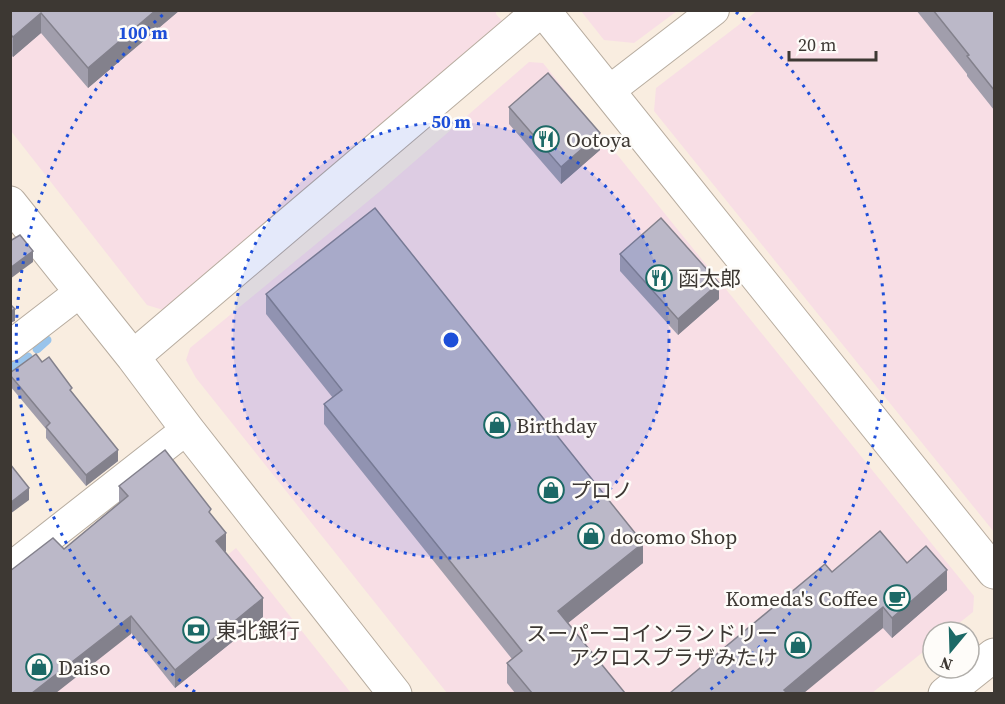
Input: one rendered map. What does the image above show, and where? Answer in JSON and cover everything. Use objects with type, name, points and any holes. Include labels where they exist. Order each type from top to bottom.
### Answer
[{"type":"street","points":[[133,357],[542,10],[994,572]]},
{"type":"street","points":[[609,91],[714,10]]},
{"type":"street","points":[[12,210],[133,357],[395,693]]},
{"type":"street","points":[[10,346],[80,292]]},
{"type":"street","points":[[10,568],[187,429]]},
{"type":"street","points":[[945,693],[994,655]]},
{"type":"shaded area","points":[[496,10],[496,14],[503,22],[163,310],[147,305],[11,131],[11,11]]},
{"type":"shaded area","points":[[581,11],[677,11],[634,43],[604,40]]},
{"type":"shaded area","points":[[757,11],[994,11],[994,532],[654,111],[656,88]]},
{"type":"shaded area","points":[[529,62],[543,63],[974,596],[973,612],[963,620],[921,620],[921,654],[872,693],[447,693],[196,378],[186,360],[190,348],[384,188]]},
{"type":"shaded area","points":[[236,548],[351,693],[11,694],[11,581],[131,634]]},
{"type":"building","points":[[10,10],[156,10],[88,68],[41,13],[13,37],[10,34]]},
{"type":"building","points":[[933,10],[994,10],[994,90],[967,56],[969,55]]},
{"type":"building","points":[[548,73],[600,133],[561,167],[509,107]]},
{"type":"building","points":[[375,208],[643,543],[558,611],[625,693],[532,693],[507,663],[522,651],[324,404],[342,390],[266,294]]},
{"type":"building","points":[[661,218],[719,283],[678,319],[620,254]]},
{"type":"building","points":[[20,235],[33,251],[10,268],[10,241]]},
{"type":"building","points":[[36,354],[42,362],[49,357],[72,388],[70,390],[118,450],[86,475],[46,427],[50,423],[10,375]]},
{"type":"building","points":[[165,450],[211,509],[209,512],[226,533],[216,541],[263,598],[175,670],[131,616],[32,693],[10,693],[10,571],[53,538],[64,549],[128,496],[119,486]]},
{"type":"building","points":[[10,464],[29,488],[10,503]]},
{"type":"building","points":[[880,531],[907,563],[926,546],[947,570],[892,618],[883,607],[784,690],[787,693],[670,693],[825,564],[832,572]]},
{"type":"waterway","points":[[37,349],[47,340]]},
{"type":"waterway","points":[[10,369],[28,357]]},
{"type":"place","name":"Ootoya","points":[[546,139]]},
{"type":"place","name":"函太郎","points":[[659,278]]},
{"type":"place","name":"Birthday","points":[[497,425]]},
{"type":"place","name":"プロノ","points":[[551,490]]},
{"type":"place","name":"docomo Shop","points":[[591,536]]},
{"type":"place","name":"Komeda's Coffee","points":[[897,598]]},
{"type":"place","name":"東北銀行","points":[[196,630]]},
{"type":"place","name":"スーパーコインランドリー アクロスプラザみたけ","points":[[798,645]]},
{"type":"place","name":"Daiso","points":[[39,667]]}]
